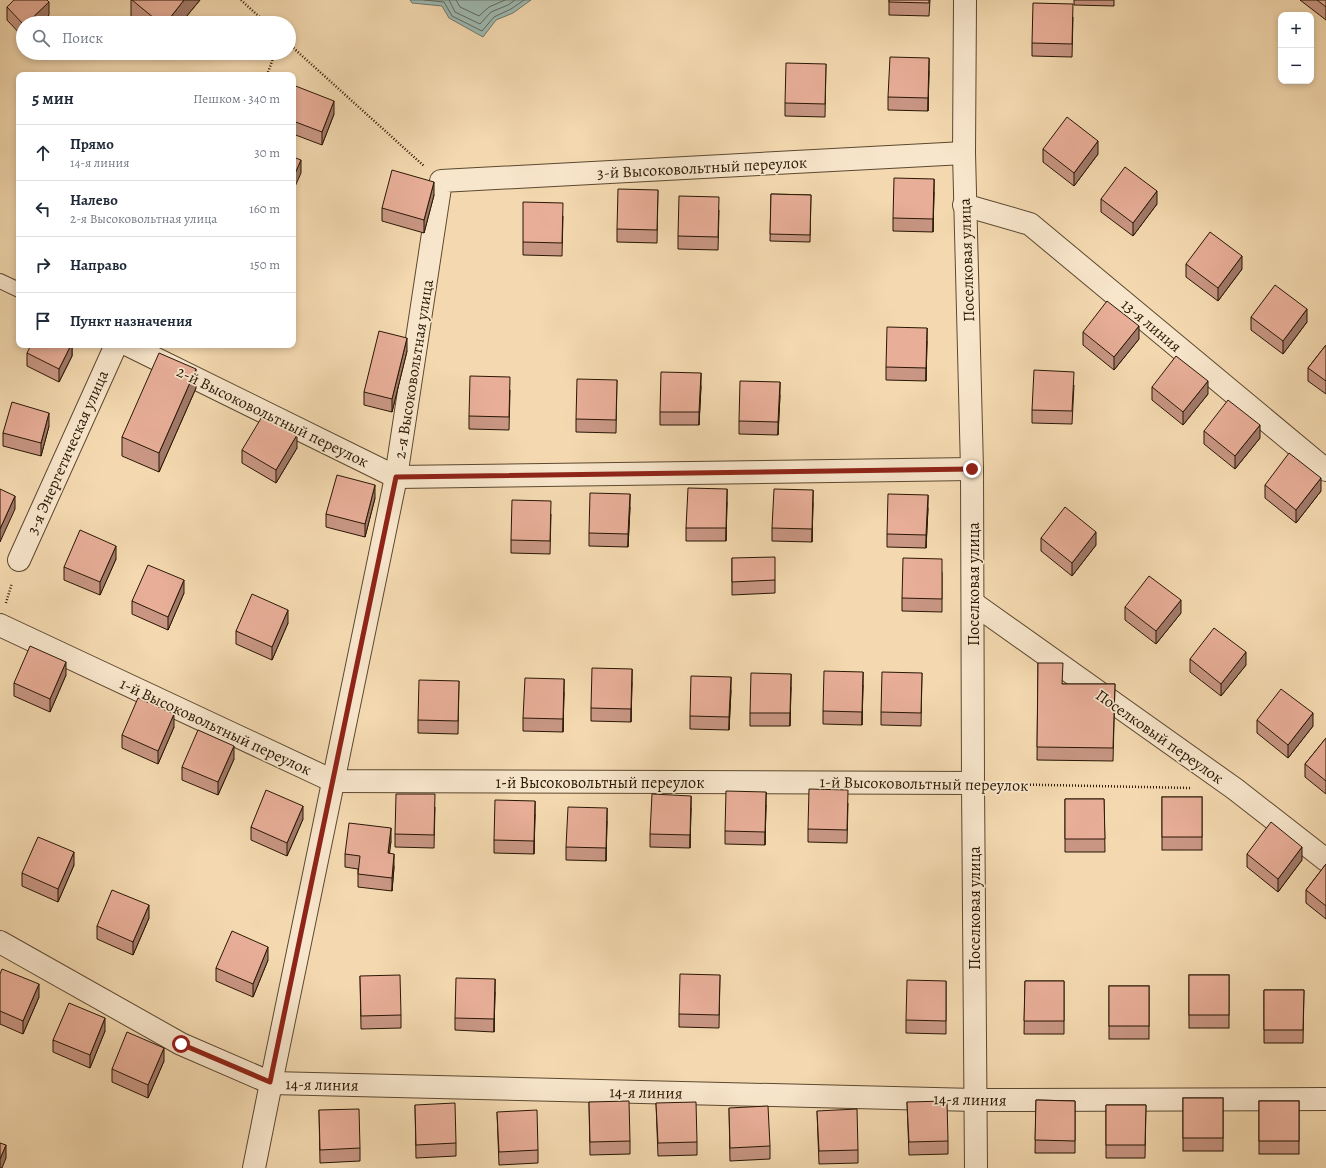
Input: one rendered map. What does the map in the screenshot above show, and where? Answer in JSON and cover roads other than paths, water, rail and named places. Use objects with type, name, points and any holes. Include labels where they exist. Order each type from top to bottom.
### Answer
[{"type":"street","name":"Поселковая улица","points":[[965,0],[964,205],[972,469],[976,1168]]},
{"type":"street","name":"3-й Высоковольтный переулок","points":[[441,181],[964,153]]},
{"type":"street","name":"2-я Высоковольтная улица","points":[[254,1168],[270,1082],[396,477],[441,181]]},
{"type":"street","name":"13-я линия","points":[[964,205],[1030,224],[1326,470]]},
{"type":"street","name":"3-я Энергетическая улица","points":[[19,560],[115,348]]},
{"type":"street","name":"2-й Высоковольтный переулок","points":[[134,348],[396,477],[972,469]]},
{"type":"street","name":"Поселковый переулок","points":[[973,603],[1235,790],[1326,860]]},
{"type":"street","name":"1-й Высоковольтный переулок","points":[[0,625],[333,781],[973,783]]},
{"type":"street","name":"14-я линия","points":[[0,942],[181,1044],[270,1082],[975,1100],[1326,1099]]},
{"type":"lane","points":[[0,281],[16,289]]},
{"type":"water","points":[[410,0],[531,0],[513,13],[496,20],[483,37],[449,18],[442,6],[412,3]]}]
